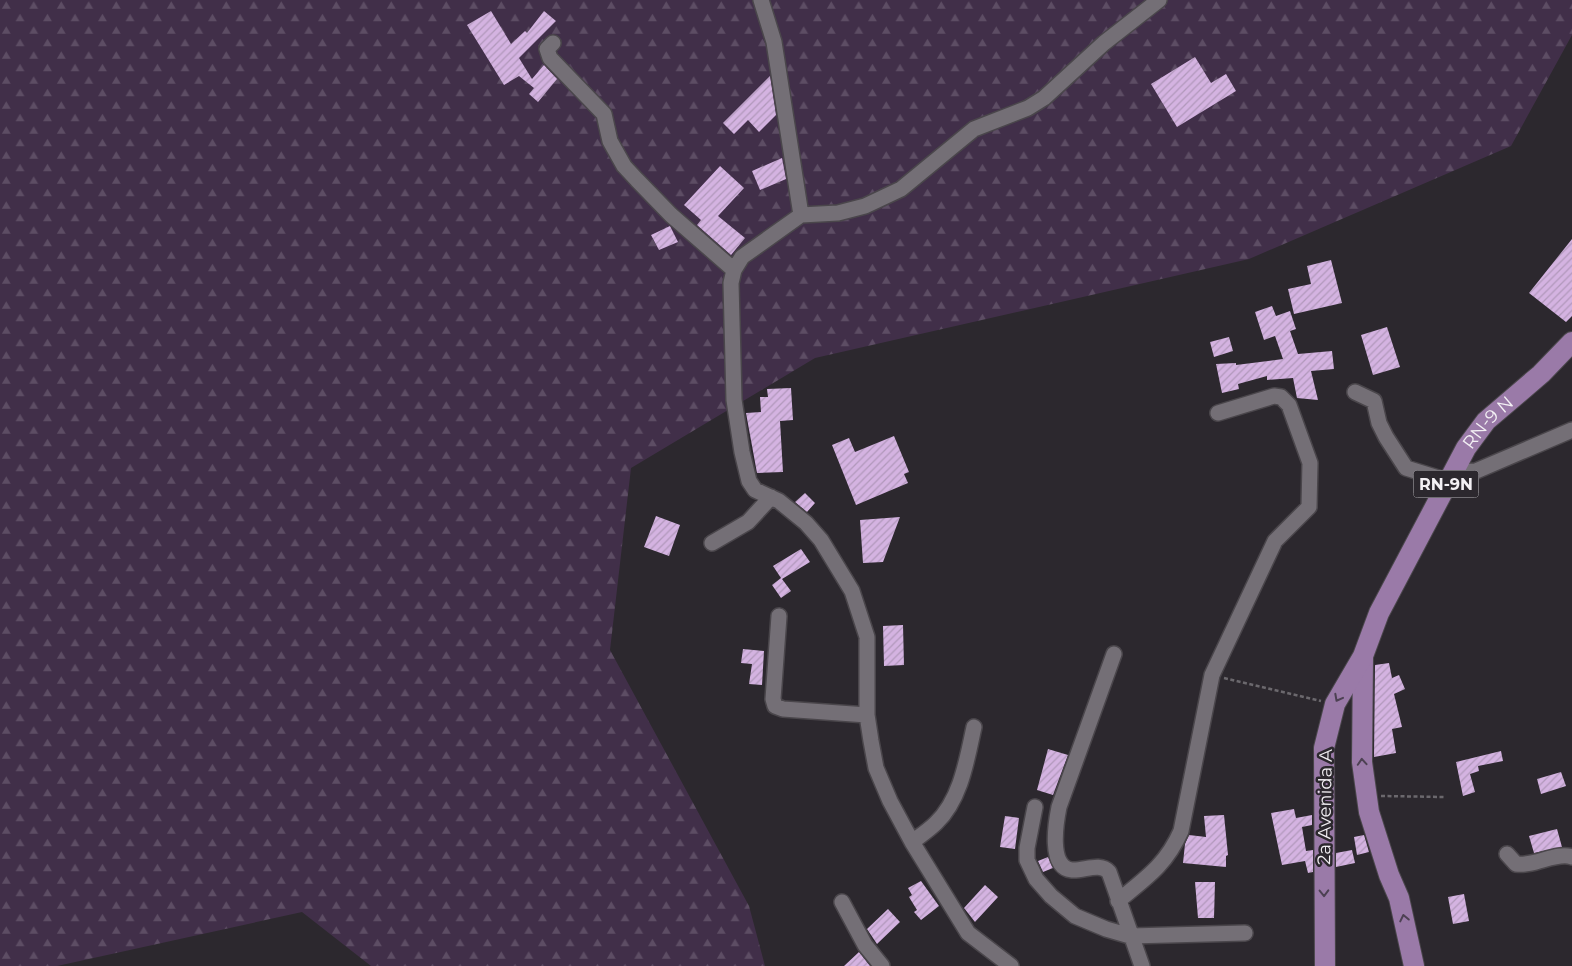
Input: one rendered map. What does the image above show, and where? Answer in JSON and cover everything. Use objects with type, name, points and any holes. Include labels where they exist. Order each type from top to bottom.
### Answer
[{"type":"main road","name":"RN-9 N","points":[[1363,656],[1379,613],[1450,476],[1486,421],[1541,374],[1572,342]]},
{"type":"main road","name":"2a Avenida A","points":[[1325,966],[1324,748],[1335,704],[1363,656]]},
{"type":"main road","name":"RN-9N","points":[[1363,656],[1362,762],[1369,812],[1389,875],[1399,898],[1414,966]]},
{"type":"street","points":[[761,0],[774,42],[801,215]]},
{"type":"street","points":[[1011,966],[968,932],[912,842],[890,801],[876,768],[867,715],[867,637],[852,591],[821,540],[797,515],[752,486],[742,452],[734,400],[730,290],[734,270],[748,251],[801,215],[838,213],[865,206],[901,189],[974,129],[1028,108],[1044,98],[1104,43],[1159,0]]},
{"type":"street","points":[[553,43],[547,49],[550,58],[604,114],[610,142],[624,166],[671,215],[734,270]]},
{"type":"street","points":[[1355,392],[1374,401],[1379,423],[1406,468],[1450,476],[1476,471],[1572,430]]},
{"type":"street","points":[[1118,901],[1158,867],[1172,852],[1181,831],[1212,675],[1275,541],[1309,507],[1310,462],[1289,405],[1281,397],[1274,396],[1218,412]]},
{"type":"street","points":[[712,543],[748,522],[771,497]]},
{"type":"street","points":[[779,616],[774,706],[783,709],[867,715]]},
{"type":"street","points":[[1114,654],[1059,807],[1055,840],[1058,860],[1066,868],[1074,870],[1101,867],[1108,870],[1142,966]]},
{"type":"street","points":[[912,842],[936,823],[950,806],[966,763],[974,727]]},
{"type":"street","points":[[1035,807],[1027,848],[1027,860],[1036,879],[1050,896],[1075,916],[1106,929],[1130,936],[1245,933]]},
{"type":"street","points":[[1507,854],[1516,864],[1523,865],[1564,855],[1572,857]]},
{"type":"street","points":[[842,902],[865,945],[882,966]]},
{"type":"path","points":[[1212,675],[1335,704]]},
{"type":"path","points":[[1369,812],[1375,811],[1379,796],[1444,797]]},
{"type":"green space","points":[[0,0],[1572,0],[1572,35],[1511,146],[1249,259],[815,358],[631,468],[610,650],[749,906],[765,966],[371,966],[302,912],[57,966],[0,966]]},
{"type":"building","points":[[491,11],[511,44],[525,31],[527,33],[544,11],[556,21],[519,58],[532,79],[544,65],[557,79],[538,102],[529,94],[534,88],[519,76],[504,85],[467,25]]},
{"type":"building","points":[[1195,57],[1211,83],[1226,74],[1236,91],[1177,127],[1151,84]]},
{"type":"building","points":[[770,76],[776,115],[759,132],[748,120],[734,134],[723,123]]},
{"type":"building","points":[[782,158],[786,179],[760,190],[752,171]]},
{"type":"building","points":[[720,166],[744,188],[718,216],[745,238],[731,255],[697,225],[701,220],[684,205]]},
{"type":"building","points":[[670,226],[678,242],[659,250],[651,235]]},
{"type":"building","points":[[1572,239],[1572,316],[1566,322],[1529,293]]},
{"type":"building","points":[[1331,260],[1342,303],[1294,314],[1288,289],[1311,284],[1307,266]]},
{"type":"building","points":[[1272,306],[1276,316],[1290,311],[1296,329],[1290,331],[1298,354],[1332,351],[1334,369],[1311,371],[1318,400],[1297,398],[1293,378],[1267,380],[1267,376],[1238,384],[1239,389],[1222,393],[1216,364],[1236,363],[1236,365],[1283,359],[1275,336],[1264,340],[1255,312]]},
{"type":"building","points":[[1387,327],[1400,367],[1373,375],[1361,335]]},
{"type":"building","points":[[1229,337],[1233,351],[1214,357],[1210,342]]},
{"type":"building","points":[[791,388],[793,420],[780,421],[783,472],[757,473],[746,413],[761,412],[760,397],[768,397],[767,389]]},
{"type":"building","points":[[894,436],[909,472],[904,474],[908,483],[856,505],[832,445],[849,438],[855,452]]},
{"type":"building","points":[[805,493],[815,503],[807,512],[795,502]]},
{"type":"building","points":[[656,516],[680,525],[669,556],[644,547]]},
{"type":"building","points":[[900,517],[883,562],[863,563],[860,520]]},
{"type":"building","points":[[801,549],[810,562],[782,579],[791,591],[781,598],[772,585],[781,578],[773,566]]},
{"type":"building","points":[[903,625],[904,665],[884,666],[883,626]]},
{"type":"building","points":[[743,649],[764,651],[762,685],[749,684],[752,664],[741,663]]},
{"type":"building","points":[[1389,663],[1392,678],[1399,675],[1405,689],[1394,694],[1402,727],[1392,729],[1396,753],[1374,757],[1375,665]]},
{"type":"building","points":[[1048,749],[1068,755],[1053,795],[1037,790]]},
{"type":"building","points":[[1501,751],[1503,761],[1478,766],[1479,771],[1470,774],[1475,792],[1463,796],[1456,762]]},
{"type":"building","points":[[1561,772],[1566,786],[1541,794],[1537,779]]},
{"type":"building","points":[[1294,809],[1296,818],[1312,815],[1312,825],[1302,827],[1306,851],[1313,850],[1313,872],[1308,873],[1305,861],[1282,865],[1271,813]]},
{"type":"building","points":[[1224,815],[1228,855],[1226,856],[1226,867],[1183,863],[1185,844],[1189,835],[1206,837],[1204,816]]},
{"type":"building","points":[[1005,816],[1019,818],[1015,849],[1000,847]]},
{"type":"building","points":[[1557,829],[1562,847],[1534,853],[1529,836]]},
{"type":"building","points":[[1364,835],[1369,852],[1357,855],[1354,837]]},
{"type":"building","points":[[1352,850],[1355,863],[1336,867],[1336,853]]},
{"type":"building","points":[[1048,857],[1053,868],[1043,872],[1038,861]]},
{"type":"building","points":[[921,881],[939,906],[921,920],[914,912],[917,910],[909,897],[912,895],[908,888]]},
{"type":"building","points":[[1195,882],[1215,882],[1214,918],[1198,918]]},
{"type":"building","points":[[985,885],[998,897],[975,922],[964,908]]},
{"type":"building","points":[[1464,894],[1469,921],[1453,924],[1448,897]]},
{"type":"building","points":[[888,909],[900,922],[877,944],[867,929]]},
{"type":"building","points":[[859,952],[870,966],[844,966]]}]
